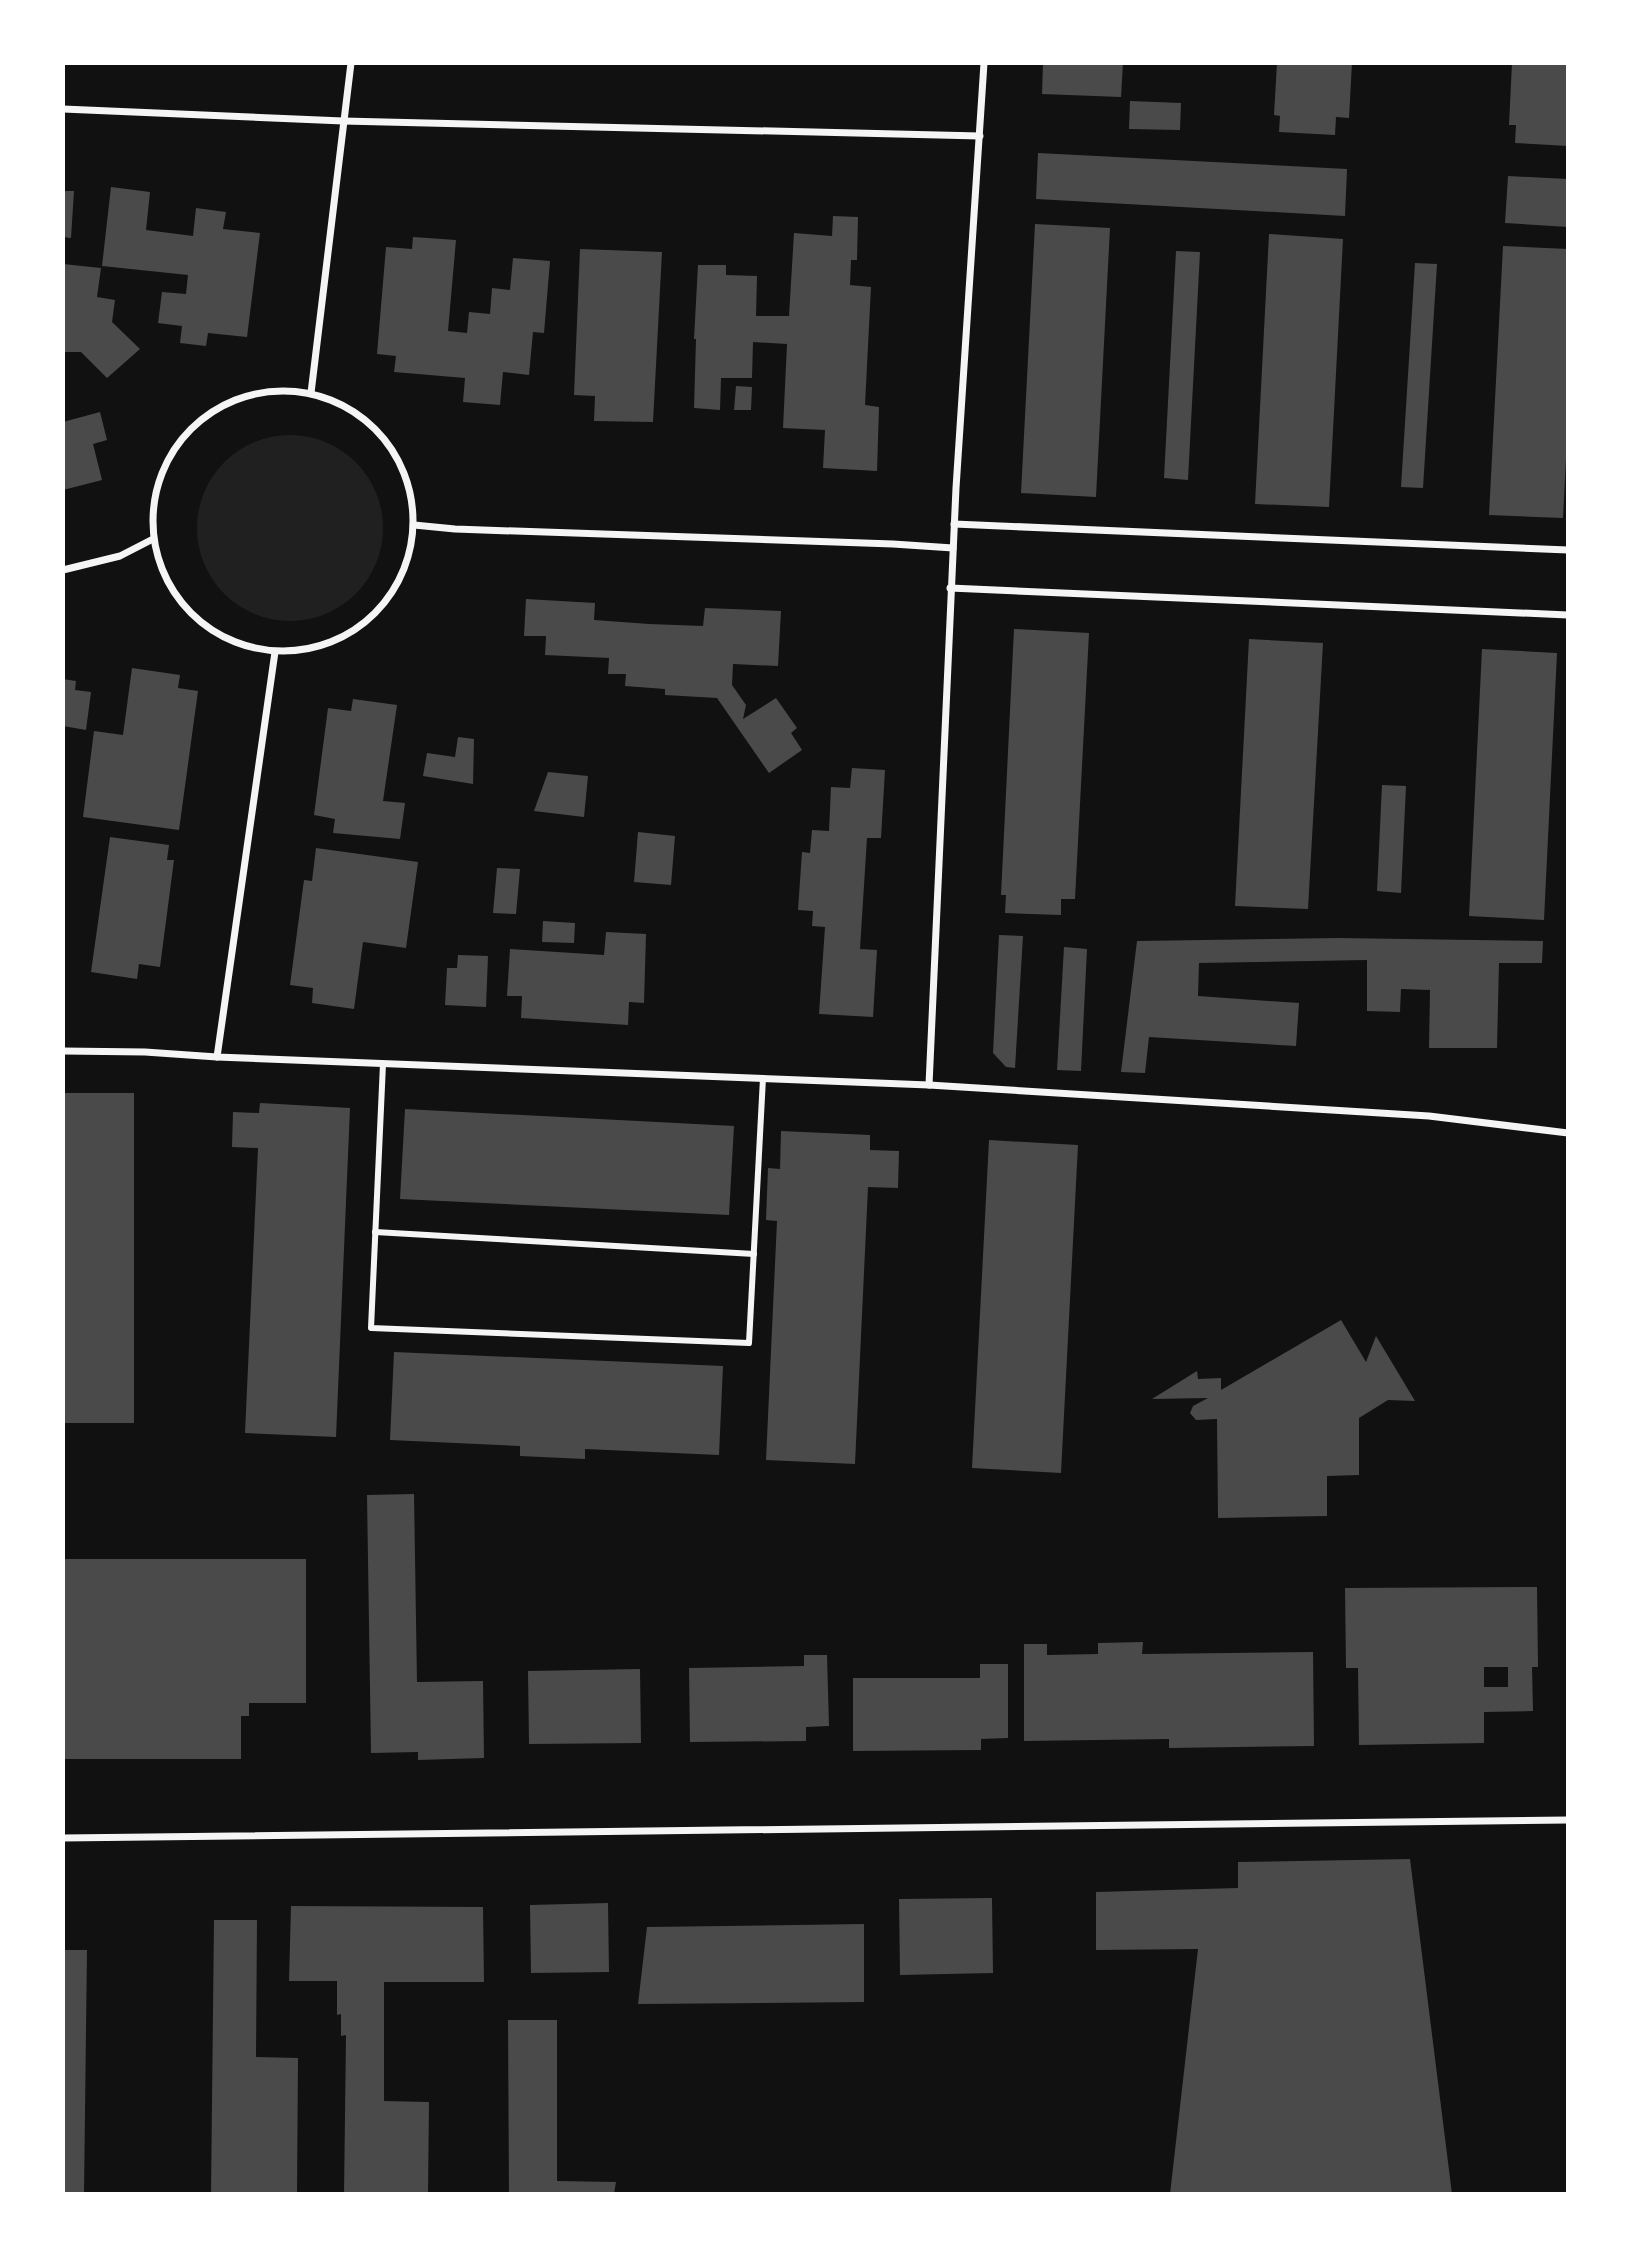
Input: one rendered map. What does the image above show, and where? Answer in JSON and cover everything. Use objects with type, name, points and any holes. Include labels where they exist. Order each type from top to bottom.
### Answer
[{"type":"street","points":[[311,393],[351,63]]},
{"type":"street","points":[[929,1085],[950,589],[984,63]]},
{"type":"street","points":[[63,109],[343,121],[980,136]]},
{"type":"street","points":[[269,390],[311,393],[340,402],[365,419],[387,440],[402,465],[411,494],[414,525],[409,559],[394,590],[372,617],[343,638],[310,649],[275,652],[232,641],[194,617],[167,581],[153,539],[154,497],[168,457],[194,425],[229,401],[269,390]]},
{"type":"street","points":[[954,524],[1568,550]]},
{"type":"street","points":[[414,525],[455,529],[953,548]]},
{"type":"street","points":[[63,570],[120,556],[153,539]]},
{"type":"street","points":[[950,589],[1568,615]]},
{"type":"street","points":[[217,1057],[275,652]]},
{"type":"street","points":[[63,1051],[145,1052],[929,1085],[1429,1116],[1568,1133]]},
{"type":"street","points":[[383,1064],[371,1328],[749,1343],[763,1078]]},
{"type":"street","points":[[375,1233],[754,1254]]},
{"type":"street","points":[[63,1838],[1568,1820]]},
{"type":"shaded area","points":[[290,435],[326,442],[356,462],[376,492],[383,528],[376,564],[356,594],[326,614],[290,621],[254,614],[224,594],[204,564],[197,528],[204,492],[224,462],[254,442]]},
{"type":"building","points":[[1043,63],[1123,63],[1121,97],[1042,94]]},
{"type":"building","points":[[1277,63],[1352,63],[1349,118],[1336,117],[1335,135],[1279,132],[1280,116],[1274,115]]},
{"type":"building","points":[[1512,63],[1568,63],[1568,146],[1515,143],[1516,125],[1509,125]]},
{"type":"building","points":[[1130,101],[1181,103],[1180,130],[1129,129]]},
{"type":"building","points":[[1038,153],[1347,169],[1345,216],[1036,199]]},
{"type":"building","points":[[1508,176],[1568,179],[1568,227],[1505,223]]},
{"type":"building","points":[[111,187],[150,192],[146,230],[193,236],[196,208],[226,212],[223,229],[260,233],[247,337],[208,333],[206,346],[180,343],[182,326],[158,323],[162,292],[186,294],[188,275],[102,266]]},
{"type":"building","points":[[63,191],[74,191],[71,238],[63,237]]},
{"type":"building","points":[[833,216],[858,217],[857,260],[851,260],[850,285],[871,287],[865,405],[879,407],[877,471],[823,468],[825,430],[783,428],[787,344],[753,342],[752,378],[721,378],[720,410],[694,408],[698,265],[726,265],[726,275],[757,276],[756,316],[789,316],[794,233],[832,236]]},
{"type":"building","points":[[1035,224],[1110,228],[1096,497],[1021,493]]},
{"type":"building","points":[[1269,234],[1343,239],[1329,507],[1255,504]]},
{"type":"building","points":[[413,237],[456,240],[448,331],[467,333],[469,312],[490,314],[492,288],[510,290],[513,258],[550,261],[544,333],[533,332],[529,375],[503,372],[500,405],[463,402],[465,378],[394,372],[396,356],[377,354],[386,247],[412,249]]},
{"type":"building","points":[[1503,246],[1568,249],[1568,419],[1563,518],[1489,515]]},
{"type":"building","points":[[580,249],[662,252],[653,422],[594,421],[595,396],[574,395]]},
{"type":"building","points":[[1176,251],[1200,252],[1188,480],[1164,478]]},
{"type":"building","points":[[1415,263],[1437,264],[1423,488],[1401,487]]},
{"type":"building","points":[[63,264],[101,268],[97,297],[115,300],[112,322],[140,349],[107,378],[81,352],[63,352]]},
{"type":"building","points":[[736,386],[752,387],[751,410],[734,410]]},
{"type":"building","points":[[100,412],[107,440],[93,444],[102,480],[63,490],[63,422]]},
{"type":"building","points":[[526,599],[595,603],[594,620],[649,624],[703,626],[705,608],[781,611],[778,666],[733,664],[732,685],[746,705],[743,719],[776,698],[797,728],[791,733],[802,750],[769,773],[717,698],[665,695],[665,689],[625,686],[626,674],[608,674],[609,658],[545,655],[546,636],[524,636]]},
{"type":"building","points":[[1014,629],[1089,633],[1075,899],[1061,899],[1061,915],[1005,913],[1006,895],[1001,895]]},
{"type":"building","points":[[1249,639],[1323,643],[1308,909],[1235,906]]},
{"type":"building","points":[[1482,649],[1557,653],[1544,920],[1469,916]]},
{"type":"building","points":[[132,668],[180,675],[178,688],[198,691],[179,830],[83,817],[94,731],[123,735]]},
{"type":"building","points":[[63,679],[76,681],[75,690],[91,692],[86,730],[63,726]]},
{"type":"building","points":[[353,699],[397,705],[383,801],[405,803],[400,839],[333,833],[335,819],[314,815],[328,708],[351,711]]},
{"type":"building","points":[[458,737],[474,739],[473,784],[423,776],[427,753],[455,757]]},
{"type":"building","points":[[852,768],[885,770],[881,838],[867,838],[860,949],[877,950],[873,1017],[819,1014],[825,927],[812,926],[813,911],[798,910],[802,852],[810,853],[812,830],[829,831],[831,787],[850,788]]},
{"type":"building","points":[[548,772],[588,776],[584,817],[534,811]]},
{"type":"building","points":[[1382,785],[1406,786],[1401,893],[1377,891]]},
{"type":"building","points":[[638,832],[675,836],[671,885],[634,882]]},
{"type":"building","points":[[110,837],[169,845],[167,860],[174,860],[160,967],[139,964],[137,979],[91,972]]},
{"type":"building","points":[[316,848],[418,862],[406,948],[363,942],[354,1009],[312,1003],[313,988],[290,985],[304,880],[312,881]]},
{"type":"building","points":[[497,868],[520,869],[516,914],[493,913]]},
{"type":"building","points":[[543,921],[575,923],[574,943],[542,942]]},
{"type":"building","points":[[606,932],[646,934],[644,1003],[629,1002],[628,1025],[521,1018],[522,996],[507,996],[510,949],[604,955]]},
{"type":"building","points":[[999,935],[1023,936],[1015,1068],[1006,1067],[993,1053]]},
{"type":"building","points":[[1337,938],[1543,941],[1542,963],[1499,963],[1497,1048],[1429,1048],[1430,990],[1401,989],[1400,1012],[1367,1011],[1367,960],[1199,963],[1198,996],[1299,1003],[1296,1046],[1149,1037],[1145,1073],[1121,1072],[1137,941]]},
{"type":"building","points":[[1064,947],[1087,949],[1081,1071],[1057,1070]]},
{"type":"building","points":[[458,955],[488,956],[486,1007],[445,1005],[447,968],[457,968]]},
{"type":"building","points":[[63,1093],[134,1093],[134,1423],[63,1423]]},
{"type":"building","points":[[260,1103],[350,1108],[336,1437],[245,1433],[258,1148],[232,1147],[233,1112],[259,1113]]},
{"type":"building","points":[[405,1109],[734,1126],[729,1215],[400,1199]]},
{"type":"building","points":[[781,1131],[870,1135],[870,1150],[899,1151],[898,1188],[868,1187],[855,1464],[766,1460],[777,1221],[766,1220],[768,1168],[780,1169]]},
{"type":"building","points":[[989,1140],[1078,1145],[1061,1473],[972,1468]]},
{"type":"building","points":[[1341,1320],[1366,1362],[1376,1336],[1415,1401],[1388,1400],[1359,1418],[1359,1475],[1327,1476],[1327,1516],[1218,1518],[1217,1419],[1196,1420],[1190,1413],[1193,1406],[1208,1398],[1152,1399],[1197,1371],[1198,1379],[1221,1378],[1221,1390]]},
{"type":"building","points":[[394,1352],[723,1366],[719,1455],[585,1449],[585,1459],[520,1456],[520,1446],[390,1440]]},
{"type":"building","points":[[414,1494],[417,1682],[483,1681],[484,1758],[418,1760],[418,1752],[371,1753],[367,1495]]},
{"type":"building","points":[[63,1559],[306,1559],[306,1703],[249,1703],[249,1716],[241,1716],[241,1759],[63,1759]]},
{"type":"building","points":[[1537,1587],[1538,1667],[1532,1667],[1533,1711],[1484,1712],[1484,1743],[1359,1745],[1358,1668],[1346,1668],[1345,1588]],"holes":[[[1484,1667],[1508,1667],[1508,1687],[1484,1687]]]},
{"type":"building","points":[[1143,1642],[1142,1654],[1313,1652],[1314,1746],[1169,1748],[1169,1739],[1024,1741],[1024,1644],[1047,1644],[1047,1655],[1098,1654],[1098,1643]]},
{"type":"building","points":[[804,1655],[827,1655],[829,1726],[806,1727],[806,1741],[690,1742],[689,1668],[804,1666]]},
{"type":"building","points":[[980,1664],[1008,1664],[1008,1738],[981,1739],[981,1750],[853,1751],[853,1678],[980,1678]]},
{"type":"building","points":[[640,1669],[641,1743],[529,1744],[528,1671]]},
{"type":"building","points":[[1410,1859],[1452,2194],[1170,2194],[1198,1949],[1096,1950],[1096,1892],[1238,1888],[1238,1862]]},
{"type":"building","points":[[992,1898],[993,1973],[900,1975],[899,1899]]},
{"type":"building","points":[[608,1903],[609,1972],[531,1973],[530,1905]]},
{"type":"building","points":[[291,1906],[483,1907],[484,1982],[384,1982],[384,2101],[429,2102],[428,2194],[344,2194],[346,2035],[341,2036],[341,2014],[337,2015],[337,1981],[289,1981]]},
{"type":"building","points":[[214,1920],[257,1920],[256,2057],[298,2058],[297,2194],[211,2194]]},
{"type":"building","points":[[864,1924],[864,2002],[638,2004],[647,1927]]},
{"type":"building","points":[[63,1950],[87,1950],[84,2194],[63,2194]]},
{"type":"building","points":[[508,2020],[557,2020],[557,2181],[616,2182],[614,2194],[509,2194]]}]
